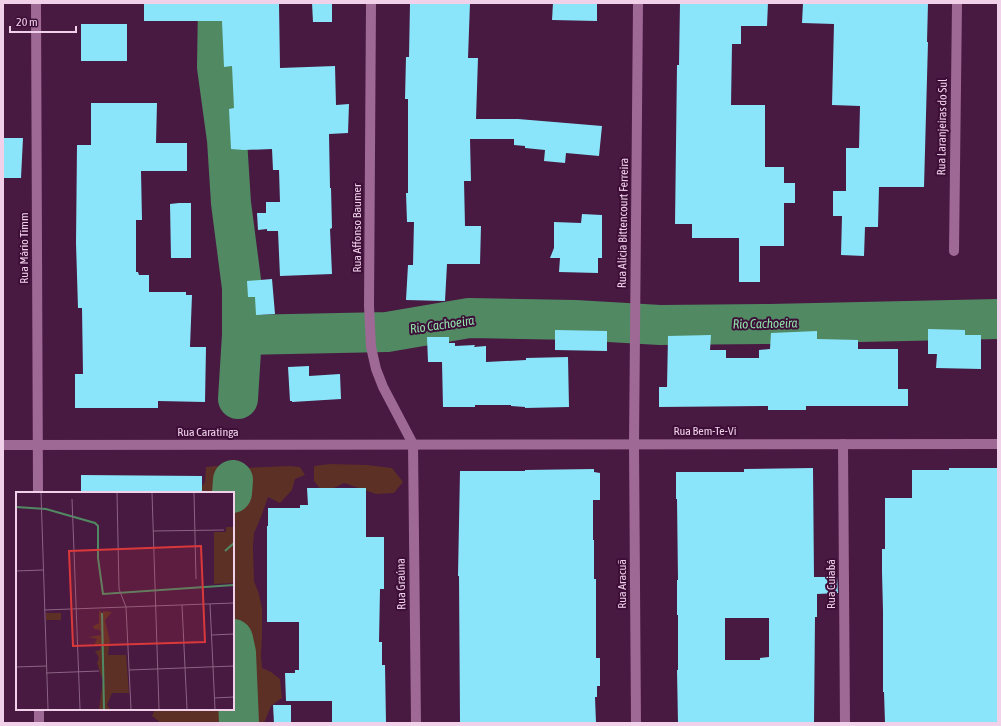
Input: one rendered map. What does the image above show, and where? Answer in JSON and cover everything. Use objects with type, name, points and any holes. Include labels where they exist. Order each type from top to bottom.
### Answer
[{"type":"street","name":"Rua Mário Timm","points":[[36,3],[38,492]]},
{"type":"street","name":"Rua Affonso Baumer","points":[[371,3],[369,306],[371,347],[376,369],[383,387],[412,444]]},
{"type":"street","name":"Rua Alícia Bittencourt Ferreira","points":[[634,444],[638,3]]},
{"type":"street","name":"Rua Laranjeiras do Sul","points":[[954,251],[957,3]]},
{"type":"street","name":"Rua Caratinga","points":[[3,445],[412,444]]},
{"type":"street","name":"Rua Bem-Te-Vi","points":[[412,444],[998,444]]},
{"type":"street","name":"Rua Graúna","points":[[412,444],[416,723]]},
{"type":"street","name":"Rua Aracuã","points":[[634,444],[636,723]]},
{"type":"street","name":"Rua Cuiabá","points":[[843,444],[846,723]]},
{"type":"street","points":[[39,710],[39,723]]},
{"type":"shaded area","points":[[330,464],[367,465],[392,468],[403,482],[394,493],[376,494],[344,483],[323,492],[314,481],[314,466]]},
{"type":"shaded area","points":[[227,465],[228,492],[197,492],[205,482],[206,467]]},
{"type":"shaded area","points":[[288,466],[300,467],[305,475],[295,479],[292,490],[280,503],[268,497],[254,533],[254,581],[259,594],[262,609],[262,668],[271,672],[280,679],[282,698],[271,706],[264,723],[245,723],[240,654],[234,642],[234,536],[235,515],[242,468]]},
{"type":"shaded area","points":[[234,692],[237,723],[161,723],[152,716],[155,710],[234,710]]},
{"type":"building","points":[[144,3],[279,3],[280,68],[335,66],[336,105],[349,104],[348,133],[329,134],[332,274],[280,276],[278,231],[267,231],[267,229],[258,230],[257,213],[266,213],[266,202],[280,202],[279,170],[273,170],[272,149],[231,149],[229,109],[234,108],[232,66],[224,67],[222,21],[144,21]]},
{"type":"building","points":[[312,3],[332,3],[332,22],[313,22]]},
{"type":"building","points":[[410,3],[470,3],[468,58],[478,58],[476,119],[518,119],[602,126],[599,156],[566,153],[565,163],[544,161],[545,150],[525,148],[525,146],[514,145],[514,139],[470,139],[471,181],[464,181],[465,226],[481,226],[480,264],[447,264],[445,301],[406,300],[408,265],[413,265],[414,222],[407,222],[406,193],[408,193],[408,99],[405,99],[406,57],[409,57]]},
{"type":"building","points":[[553,3],[597,3],[597,21],[552,20]]},
{"type":"building","points":[[680,3],[768,3],[767,26],[741,26],[741,44],[732,44],[731,105],[765,105],[765,167],[784,167],[784,183],[795,183],[795,203],[784,203],[784,246],[760,246],[760,282],[739,282],[739,238],[692,238],[692,224],[675,224],[677,65],[679,65]]},
{"type":"building","points":[[803,3],[928,3],[924,187],[879,187],[878,227],[865,227],[864,256],[841,255],[842,216],[833,216],[833,191],[846,191],[846,148],[859,148],[860,106],[832,105],[834,24],[802,23]]},
{"type":"building","points":[[81,24],[127,24],[127,61],[81,61]]},
{"type":"building","points":[[91,103],[157,103],[156,143],[187,143],[187,171],[141,171],[142,220],[136,220],[136,272],[138,272],[139,275],[149,275],[149,292],[186,292],[186,295],[192,295],[190,347],[206,347],[205,402],[158,401],[158,408],[75,408],[75,374],[83,374],[82,308],[78,308],[76,243],[77,145],[91,145]]},
{"type":"building","points":[[3,138],[23,138],[21,178],[3,178]]},
{"type":"building","points":[[191,203],[191,258],[171,258],[170,204]]},
{"type":"building","points":[[582,214],[602,215],[602,258],[598,258],[598,273],[559,272],[560,258],[550,258],[554,248],[554,222],[581,223]]},
{"type":"building","points":[[272,279],[275,314],[256,315],[255,297],[248,297],[247,281]]},
{"type":"building","points":[[928,329],[965,330],[965,335],[981,335],[981,369],[936,368],[937,354],[928,354]]},
{"type":"building","points":[[555,330],[607,331],[607,351],[555,350]]},
{"type":"building","points":[[817,331],[817,339],[858,340],[858,349],[898,349],[898,389],[908,389],[908,406],[806,406],[806,410],[768,410],[768,406],[659,407],[659,387],[667,387],[668,336],[711,335],[710,350],[726,350],[726,358],[759,358],[759,350],[770,349],[771,333]]},
{"type":"building","points":[[427,337],[449,337],[449,343],[455,343],[455,346],[486,346],[486,362],[526,360],[526,358],[568,357],[569,407],[525,408],[511,405],[475,405],[475,407],[443,407],[442,362],[428,362]]},
{"type":"building","points":[[309,366],[309,376],[340,374],[341,399],[290,401],[288,367]]},
{"type":"building","points":[[813,468],[814,577],[837,577],[838,593],[817,594],[817,617],[815,617],[814,723],[678,723],[676,472],[744,472],[744,469]],"holes":[[[725,618],[769,618],[769,657],[760,658],[760,660],[725,660]]]},
{"type":"building","points":[[949,468],[998,468],[998,723],[885,723],[883,692],[882,549],[885,549],[885,498],[912,498],[912,470],[949,470]]},
{"type":"building","points":[[594,469],[594,472],[600,473],[600,500],[593,500],[594,579],[596,579],[596,658],[600,658],[600,686],[597,686],[597,697],[595,697],[596,723],[460,723],[458,576],[460,471]]},
{"type":"building","points":[[81,475],[202,476],[202,492],[81,492]]},
{"type":"building","points":[[307,488],[366,488],[366,537],[384,537],[384,589],[380,589],[379,642],[382,642],[382,665],[385,665],[386,723],[332,723],[332,701],[286,701],[285,673],[295,673],[295,670],[299,670],[299,622],[267,622],[268,508],[300,508],[300,505],[308,505]]},
{"type":"building","points":[[273,705],[291,705],[291,723],[274,723]]},
{"type":"waterway","name":"Rio Cachoeira","points":[[218,3],[217,67],[227,140],[231,203],[242,288],[242,335],[387,332],[469,318],[575,320],[660,325],[998,319]]},
{"type":"waterway","points":[[238,399],[242,335]]},
{"type":"waterway","points":[[232,492],[233,480]]},
{"type":"waterway","points":[[234,644],[236,653],[239,723]]}]
